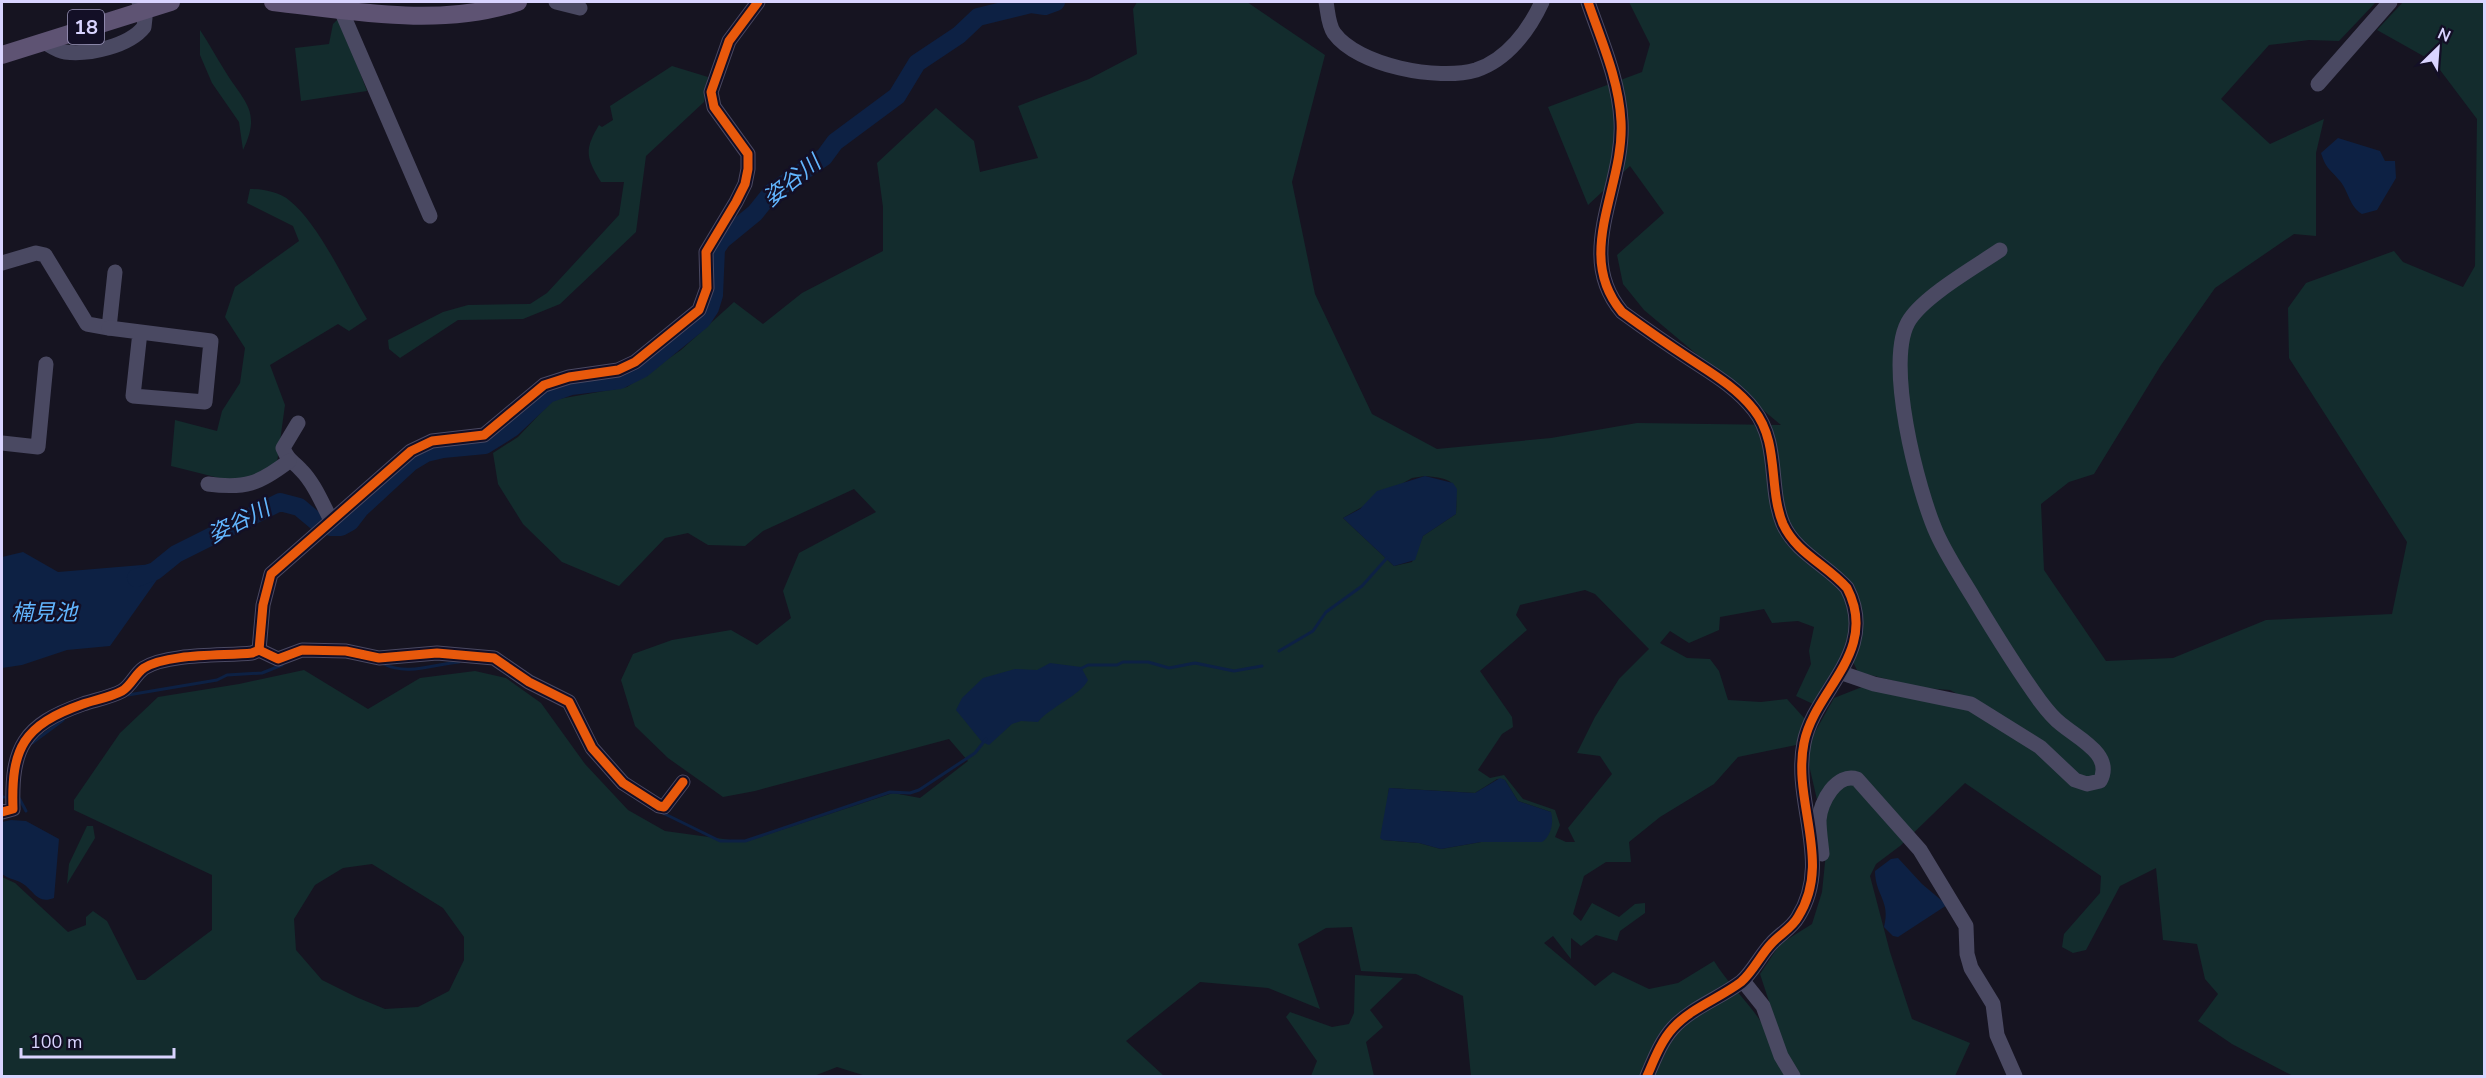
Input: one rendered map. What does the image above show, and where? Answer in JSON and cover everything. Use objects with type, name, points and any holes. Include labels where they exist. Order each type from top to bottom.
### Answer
[{"type":"main road","name":"18","points":[[2,55],[44,42],[141,5],[171,2]]},
{"type":"main road","points":[[273,2],[341,10],[442,15],[481,11],[518,2]]},
{"type":"street","points":[[556,2],[580,8]]},
{"type":"street","points":[[259,650],[266,585],[272,574],[411,451],[432,441],[484,435],[544,385],[569,377],[618,370],[635,362],[699,310],[707,288],[706,252],[736,202],[745,184],[748,169],[748,154],[714,107],[711,92],[729,41],[758,2]]},
{"type":"street","points":[[1326,2],[1330,26],[1335,34],[1356,50],[1392,66],[1425,73],[1457,73],[1477,69],[1512,46],[1531,22],[1542,2]]},
{"type":"street","points":[[1587,2],[1620,100],[1622,125],[1601,241],[1600,267],[1603,282],[1610,298],[1622,312],[1713,373],[1755,411],[1764,427],[1772,452],[1778,510],[1784,525],[1791,539],[1839,579],[1852,598],[1855,631],[1842,673],[1813,717],[1803,745],[1802,768],[1813,870],[1813,886],[1806,905],[1796,921],[1772,943],[1743,981],[1674,1027],[1665,1039],[1647,1077]]},
{"type":"street","points":[[2318,84],[2390,2]]},
{"type":"street","points":[[44,42],[66,52],[113,46],[138,35],[144,27],[141,5]]},
{"type":"street","points":[[341,10],[430,216]]},
{"type":"street","points":[[1842,673],[1918,694],[1962,700],[2040,747],[2075,780],[2092,784],[2100,782],[2104,773],[2103,762],[2094,749],[2059,723],[2040,701],[1953,563],[1937,534],[1925,499],[1907,419],[1899,359],[1901,337],[1910,318],[1939,292],[2000,250]]},
{"type":"street","points":[[2,262],[36,253],[45,255],[87,324],[211,341],[205,402],[133,396],[140,332]]},
{"type":"street","points":[[109,328],[115,272]]},
{"type":"street","points":[[2,444],[38,447],[46,364]]},
{"type":"street","points":[[298,423],[283,448],[289,461],[300,469],[326,524]]},
{"type":"street","points":[[208,484],[241,487],[264,480],[289,461]]},
{"type":"street","points":[[2,812],[13,809],[14,764],[22,744],[28,735],[63,711],[123,691],[144,668],[165,662],[252,653],[259,650],[278,659],[302,650],[346,651],[379,658],[446,652],[494,658],[529,682],[569,702],[592,748],[623,783],[664,807],[683,782]]},
{"type":"street","points":[[1806,905],[1816,902],[1821,887],[1819,819],[1823,807],[1837,782],[1845,777],[1857,779],[1920,850],[1966,926],[1967,954],[1971,968],[1993,1004],[1997,1035],[2015,1077]]},
{"type":"street","points":[[1743,981],[1763,1006],[1781,1056],[1793,1077]]},
{"type":"green space","points":[[1137,2],[1247,2],[1325,55],[1292,182],[1315,294],[1372,414],[1437,449],[1551,438],[1637,423],[1781,425],[1644,310],[1623,284],[1617,255],[1664,213],[1630,166],[1588,205],[1548,107],[1642,72],[1650,44],[1629,2],[2376,2],[2339,41],[2309,40],[2269,45],[2221,99],[2270,144],[2324,119],[2316,153],[2316,236],[2294,234],[2215,288],[2161,365],[2094,474],[2069,482],[2041,504],[2044,570],[2106,661],[2173,658],[2266,620],[2392,614],[2407,542],[2289,358],[2288,308],[2306,283],[2394,251],[2403,262],[2463,287],[2475,266],[2477,119],[2434,62],[2377,30],[2403,2],[2484,2],[2484,1076],[2293,1076],[2232,1044],[2198,1021],[2218,994],[2205,979],[2197,944],[2163,940],[2156,868],[2120,886],[2086,950],[2073,953],[2062,947],[2064,934],[2100,893],[2101,876],[1965,783],[1900,846],[1876,864],[1870,876],[1890,952],[1912,1019],[1970,1043],[1955,1076],[1791,1076],[1788,1059],[1760,974],[1780,944],[1812,924],[1822,892],[1827,843],[1809,765],[1810,741],[1834,698],[1862,687],[1977,705],[1950,690],[1923,688],[1858,672],[1853,662],[1845,656],[1813,704],[1796,696],[1811,664],[1809,651],[1814,627],[1798,621],[1772,623],[1764,609],[1720,617],[1719,630],[1689,643],[1670,631],[1660,643],[1687,658],[1710,659],[1719,671],[1728,700],[1761,702],[1787,699],[1805,719],[1796,745],[1738,757],[1714,784],[1660,817],[1629,842],[1631,862],[1606,862],[1584,876],[1573,914],[1581,921],[1592,903],[1619,917],[1635,904],[1645,903],[1645,913],[1620,931],[1617,941],[1596,935],[1581,946],[1571,938],[1571,959],[1553,936],[1544,943],[1595,986],[1613,972],[1649,989],[1678,983],[1714,961],[1763,1025],[1788,1076],[1471,1076],[1463,996],[1416,974],[1361,971],[1352,927],[1326,928],[1298,944],[1320,1009],[1268,988],[1200,982],[1126,1041],[1164,1076],[866,1076],[837,1067],[814,1076],[2,1076],[2,877],[15,883],[68,932],[86,925],[86,917],[93,911],[107,921],[137,980],[145,980],[212,930],[212,875],[74,810],[74,800],[120,733],[158,697],[239,684],[304,670],[368,709],[420,678],[475,671],[506,678],[541,703],[585,764],[628,810],[665,831],[745,842],[893,793],[920,798],[968,761],[949,739],[755,791],[723,797],[668,758],[635,726],[621,680],[633,654],[672,640],[731,630],[757,645],[791,618],[783,591],[799,553],[876,512],[854,489],[763,531],[745,546],[708,545],[688,533],[665,538],[619,586],[562,562],[523,524],[498,484],[493,453],[518,437],[553,400],[627,387],[681,350],[734,302],[763,324],[802,293],[883,251],[883,207],[877,163],[936,108],[974,141],[980,172],[1038,158],[1018,106],[1089,79],[1137,54],[1133,9]],"holes":[[[1425,476],[1443,479],[1453,484],[1456,495],[1456,514],[1423,536],[1412,562],[1394,566],[1343,518],[1412,478]],[[1585,590],[1595,594],[1649,649],[1619,679],[1595,717],[1577,753],[1600,756],[1612,774],[1568,828],[1575,842],[1566,842],[1555,837],[1560,825],[1555,810],[1523,799],[1504,775],[1490,778],[1478,770],[1502,734],[1513,727],[1512,717],[1480,671],[1527,630],[1516,615],[1520,605]],[[1497,779],[1505,780],[1518,801],[1551,812],[1541,842],[1481,842],[1441,849],[1419,843],[1383,840],[1389,788],[1475,793]],[[372,864],[443,908],[464,937],[464,960],[449,991],[418,1007],[385,1009],[322,980],[296,950],[294,919],[315,885],[343,868]]]},
{"type":"green space","points":[[339,18],[367,91],[301,101],[295,48],[329,44],[333,24]]},
{"type":"green space","points":[[200,30],[244,99],[251,116],[251,126],[243,150],[239,122],[212,83],[200,55]]},
{"type":"green space","points":[[672,66],[708,77],[704,102],[646,156],[636,232],[560,304],[523,319],[458,320],[400,358],[389,349],[388,340],[443,312],[468,305],[530,304],[547,293],[619,215],[624,182],[601,182],[592,166],[589,154],[594,134],[599,125],[602,127],[613,120],[610,106]]},
{"type":"green space","points":[[250,189],[266,190],[281,195],[301,211],[332,256],[367,319],[349,331],[338,324],[270,365],[285,405],[277,463],[249,479],[227,480],[171,466],[175,420],[217,431],[222,411],[240,383],[245,348],[225,317],[235,287],[299,241],[293,226],[247,203]]},
{"type":"green space","points":[[87,826],[93,826],[95,838],[67,884],[69,864]]},
{"type":"green space","points":[[1355,975],[1403,978],[1370,1010],[1383,1027],[1366,1042],[1374,1076],[1311,1076],[1317,1061],[1286,1017],[1290,1012],[1332,1027],[1349,1024],[1354,1013]]},
{"type":"water","points":[[2338,138],[2380,151],[2385,161],[2395,161],[2396,178],[2377,210],[2362,214],[2358,211],[2343,185],[2325,162],[2321,153]]},
{"type":"water","points":[[1425,476],[1453,483],[1457,489],[1456,514],[1423,536],[1415,560],[1394,566],[1343,518],[1360,509],[1377,491]]},
{"type":"water","name":"楠見池","points":[[23,552],[58,572],[154,564],[161,574],[110,646],[67,650],[22,665],[2,668],[2,557]]},
{"type":"water","points":[[1050,663],[1081,667],[1088,680],[1079,691],[1038,722],[1021,721],[1012,724],[989,745],[982,742],[956,710],[962,698],[983,678],[1015,669],[1037,670]]},
{"type":"water","points":[[1500,778],[1505,780],[1518,801],[1551,812],[1551,829],[1542,842],[1481,842],[1441,849],[1419,843],[1380,838],[1389,788],[1475,793]]},
{"type":"water","points":[[26,821],[59,839],[54,898],[48,900],[39,898],[25,885],[2,874],[2,822]]},
{"type":"water","points":[[1898,858],[1922,884],[1947,905],[1898,937],[1893,936],[1884,927],[1886,911],[1877,886],[1875,871],[1891,859]]},
{"type":"waterway","name":"姿谷川","points":[[136,578],[155,571],[176,554],[280,502],[299,507],[317,522],[331,527],[341,527],[350,522],[360,509],[411,462],[426,453],[485,445],[512,428],[548,394],[571,386],[620,380],[642,369],[702,320],[710,308],[714,295],[716,249],[722,240],[755,213],[771,193],[824,157],[835,142],[897,96],[917,63],[959,35],[978,17],[1031,4],[1045,6],[1056,2]]},
{"type":"waterway","points":[[1279,651],[1313,631],[1326,612],[1362,586],[1387,558]]},
{"type":"waterway","points":[[384,664],[411,669],[459,662]]},
{"type":"waterway","points":[[1080,669],[1088,665],[1117,665],[1123,662],[1148,662],[1169,668],[1195,663],[1234,671],[1262,666]]},
{"type":"waterway","points":[[128,695],[217,680],[227,675],[262,673],[282,665]]},
{"type":"waterway","points":[[32,743],[63,720]]},
{"type":"waterway","points":[[663,813],[720,841],[745,841],[890,792],[910,793],[919,790],[975,753],[986,739]]},
{"type":"waterway","points":[[19,798],[26,811]]},
{"type":"cycle path","points":[[2,812],[13,809],[13,788],[18,755],[34,730],[46,721],[83,704],[122,691],[144,668],[154,663],[181,657],[252,653],[259,650],[263,605],[271,574],[411,451],[432,441],[484,435],[544,385],[569,377],[618,370],[635,362],[699,310],[707,288],[706,252],[736,202],[745,184],[748,169],[748,154],[714,107],[711,92],[729,41],[758,2]]},
{"type":"cycle path","points":[[1588,2],[1613,75],[1620,106],[1620,146],[1601,243],[1602,267],[1608,290],[1622,312],[1724,382],[1754,410],[1762,423],[1771,451],[1776,496],[1783,524],[1796,543],[1847,588],[1855,611],[1856,632],[1851,651],[1810,724],[1804,743],[1803,787],[1812,853],[1812,875],[1808,896],[1795,921],[1768,947],[1741,982],[1688,1015],[1673,1028],[1661,1045],[1647,1076]]},
{"type":"cycle path","points":[[259,650],[278,659],[302,650],[346,651],[379,658],[437,653],[494,658],[529,682],[569,702],[592,748],[623,783],[664,807],[683,782]]}]
